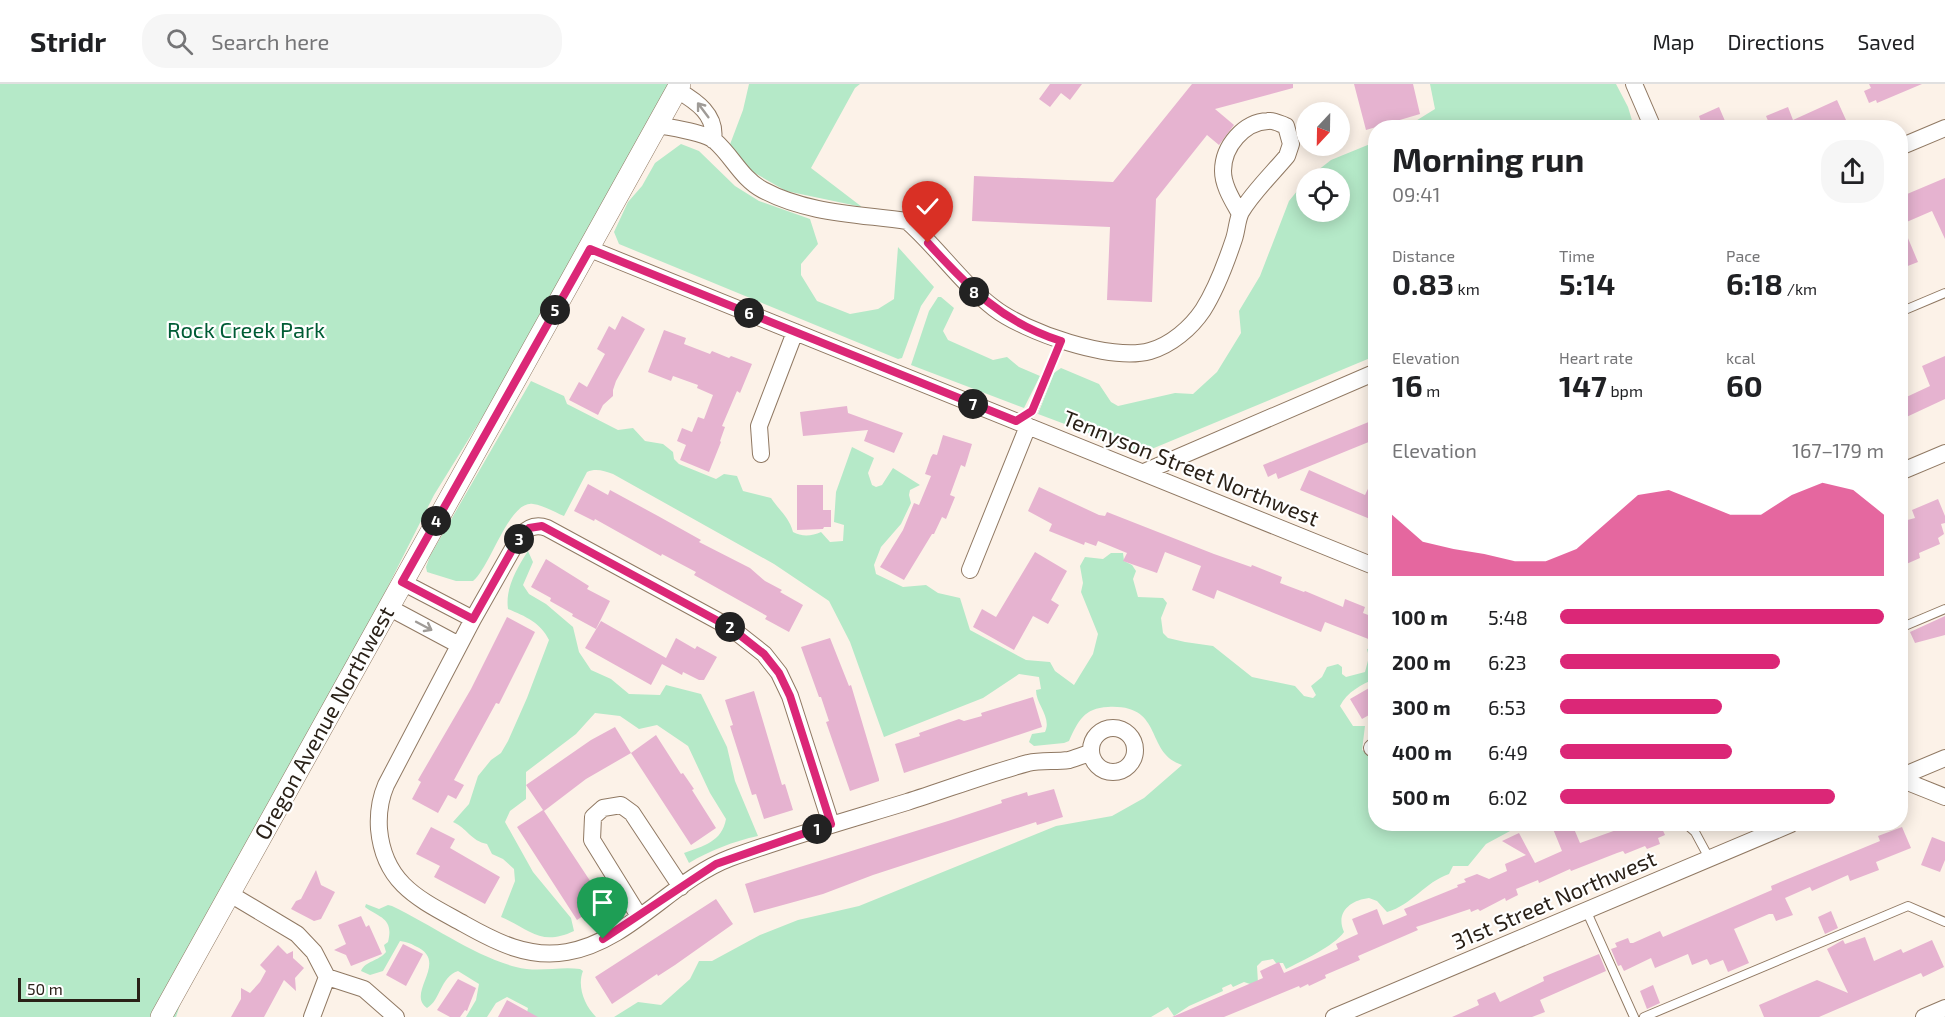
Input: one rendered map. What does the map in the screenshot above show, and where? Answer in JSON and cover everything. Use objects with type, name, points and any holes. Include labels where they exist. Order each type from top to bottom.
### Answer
[{"type":"street","points":[[1634,84],[1650,120]]},
{"type":"street","points":[[678,87],[707,113],[715,130],[713,140]]},
{"type":"street","name":"Oregon Avenue Northwest","points":[[161,1017],[678,87]]},
{"type":"street","points":[[658,125],[713,140],[741,173],[761,189],[776,197],[817,209],[855,216],[907,221],[970,289],[996,310],[1020,324],[1061,341],[1128,353],[1148,351],[1176,338],[1202,311],[1226,264],[1240,214],[1287,156],[1291,144],[1286,126],[1271,120],[1242,129],[1226,152],[1223,171],[1228,192],[1240,214]]},
{"type":"street","points":[[1908,144],[1945,128]]},
{"type":"street","name":"Tennyson Street Northwest","points":[[590,249],[1368,564]]},
{"type":"street","points":[[760,454],[759,426],[795,332]]},
{"type":"street","points":[[1144,472],[1368,375]]},
{"type":"street","points":[[970,570],[1022,423]]},
{"type":"street","points":[[1908,469],[1945,453]]},
{"type":"street","points":[[831,824],[782,679],[764,654],[731,628],[542,526],[529,528],[520,536],[473,619],[381,799],[378,819],[381,847],[396,878],[418,899],[511,948],[553,954],[578,950],[603,939],[716,864],[730,858],[831,824],[1027,764],[1068,760],[1090,753]]},
{"type":"street","points":[[402,582],[473,619]]},
{"type":"street","points":[[388,608],[459,645]]},
{"type":"street","points":[[1908,774],[1945,758]]},
{"type":"street","points":[[1908,781],[1945,797]]},
{"type":"street","points":[[639,915],[592,840],[593,817],[603,808],[621,805],[632,813],[681,887]]},
{"type":"street","name":"31st Street Northwest","points":[[1334,1017],[1774,831]]},
{"type":"street","points":[[230,894],[302,939],[314,952],[327,977],[364,989],[396,1017]]},
{"type":"street","points":[[312,1017],[327,977]]},
{"type":"street","points":[[1924,1017],[1945,1008]]},
{"type":"lane","points":[[1908,309],[1945,293]]},
{"type":"lane","points":[[1022,423],[1032,411],[1061,341]]},
{"type":"lane","points":[[1908,625],[1945,609]]},
{"type":"lane","points":[[1694,831],[1709,858]]},
{"type":"lane","points":[[1644,1017],[1908,906],[1945,921]]},
{"type":"lane","points":[[1586,910],[1634,1017]]},
{"type":"green space","name":"Rock Creek Park","points":[[0,84],[671,84],[517,361],[434,495],[368,626],[208,918],[176,1017],[0,1017]]},
{"type":"green space","points":[[749,84],[860,84],[855,88],[811,168],[862,207],[786,191],[753,172],[729,147],[743,110]]},
{"type":"green space","points":[[1430,84],[1616,84],[1632,120],[1417,120],[1435,109]]},
{"type":"green space","points":[[681,144],[699,151],[735,186],[759,201],[810,219],[818,244],[801,264],[801,275],[817,301],[850,314],[878,309],[894,299],[898,247],[934,287],[921,306],[902,358],[898,359],[619,244],[614,232],[628,202],[642,186],[655,163]]},
{"type":"green space","points":[[1368,145],[1368,359],[1142,453],[1038,414],[1054,373],[1061,368],[1099,384],[1111,402],[1118,406],[1175,393],[1193,394],[1217,372],[1241,333],[1239,311],[1260,276],[1289,201],[1296,192],[1296,222],[1350,222],[1350,168],[1321,168],[1331,160],[1341,156],[1350,156],[1350,152]]},
{"type":"green space","points":[[938,297],[954,308],[943,331],[948,340],[993,360],[1007,357],[1019,367],[1040,376],[1024,408],[911,365],[929,311]]},
{"type":"green space","points":[[531,381],[564,396],[567,404],[618,430],[633,428],[645,441],[663,444],[673,452],[674,459],[679,464],[716,479],[724,474],[737,476],[743,491],[771,498],[793,532],[807,535],[821,532],[830,542],[843,541],[844,525],[834,522],[836,492],[852,447],[874,458],[868,473],[872,485],[876,487],[882,485],[893,468],[920,485],[910,490],[911,503],[901,524],[881,547],[874,565],[876,574],[903,587],[926,585],[938,593],[960,598],[970,630],[1026,660],[1050,662],[1055,671],[1074,685],[1093,654],[1098,634],[1081,592],[1083,583],[1080,566],[1085,557],[1103,559],[1111,553],[1123,553],[1124,561],[1132,565],[1136,571],[1133,579],[1138,597],[1163,598],[1167,603],[1161,618],[1163,633],[1168,638],[1213,646],[1252,677],[1295,686],[1304,696],[1313,698],[1316,695],[1311,686],[1322,677],[1327,667],[1338,664],[1342,667],[1342,674],[1346,677],[1365,672],[1368,661],[1368,682],[1355,689],[1340,706],[1353,726],[1365,726],[1362,750],[1368,754],[1368,831],[1510,831],[1486,844],[1468,866],[1453,866],[1449,874],[1433,882],[1396,909],[1387,912],[1377,901],[1369,898],[1351,904],[1343,913],[1344,932],[1333,943],[1309,957],[1286,969],[1283,963],[1276,963],[1273,959],[1262,961],[1257,966],[1258,983],[1253,985],[1244,982],[1233,987],[1231,984],[1222,988],[1223,991],[1189,1006],[1174,1016],[1168,1007],[1151,1017],[614,1017],[638,1002],[661,1005],[690,979],[699,961],[712,961],[760,935],[798,920],[859,906],[1056,826],[1112,816],[1144,798],[1182,765],[1170,759],[1162,750],[1146,721],[1138,713],[1126,708],[1108,707],[1093,710],[1079,722],[1069,741],[1034,746],[1029,742],[1032,734],[1045,732],[1047,727],[1036,690],[1041,689],[1039,677],[1019,674],[983,698],[884,737],[850,642],[829,601],[774,564],[613,474],[603,471],[587,472],[564,516],[533,504],[524,506],[516,512],[487,562],[473,581],[456,581],[427,572],[426,567],[430,556]]},
{"type":"green space","points":[[528,551],[533,562],[523,585],[529,594],[546,604],[573,627],[579,652],[591,670],[611,679],[629,694],[660,695],[666,685],[701,694],[727,747],[735,781],[758,836],[722,847],[689,863],[684,853],[716,838],[724,827],[726,819],[710,793],[688,746],[657,725],[639,729],[620,716],[595,713],[576,734],[526,772],[526,799],[510,811],[505,822],[533,872],[571,918],[574,931],[552,937],[536,934],[501,917],[515,881],[514,869],[503,859],[492,854],[487,844],[477,840],[453,822],[469,804],[478,776],[491,760],[501,753],[508,741],[549,640],[537,625],[508,609],[510,586]]},
{"type":"green space","points":[[366,904],[379,909],[388,905],[392,906],[485,956],[516,967],[580,969],[583,971],[581,989],[583,995],[588,1007],[596,1017],[526,1017],[528,1008],[507,997],[496,1003],[487,1017],[466,1017],[476,1000],[479,984],[458,971],[448,978],[435,1000],[427,1008],[422,1002],[421,994],[429,968],[429,960],[425,952],[413,945],[400,941],[383,971],[370,975],[361,971],[386,952],[384,945],[388,942],[389,934],[387,923],[365,907]]},
{"type":"building","points":[[1050,84],[1082,84],[1070,100],[1061,93],[1050,107],[1039,99]]},
{"type":"building","points":[[1192,84],[1293,84],[1293,88],[1215,109],[1234,125],[1219,145],[1207,135],[1156,199],[1152,302],[1107,300],[1110,227],[972,221],[974,176],[1113,182]]},
{"type":"building","points":[[1354,84],[1413,84],[1420,114],[1400,120],[1368,120],[1368,129],[1366,130]]},
{"type":"building","points":[[1869,84],[1922,84],[1877,103],[1876,100],[1869,103],[1864,91],[1871,88]]},
{"type":"building","points":[[1837,100],[1846,120],[1793,120]]},
{"type":"building","points":[[1719,107],[1725,120],[1700,120],[1699,116]]},
{"type":"building","points":[[1788,107],[1793,120],[1768,120],[1766,116]]},
{"type":"building","points":[[1945,178],[1945,239],[1932,211],[1908,221],[1908,194]]},
{"type":"building","points":[[1908,238],[1918,262],[1908,266]]},
{"type":"building","points":[[622,316],[645,329],[616,381],[613,396],[603,405],[598,415],[569,400],[579,382],[587,387],[605,354],[597,349],[609,326],[615,330]]},
{"type":"building","points":[[664,330],[686,338],[684,344],[710,354],[712,351],[752,364],[740,393],[737,391],[722,426],[725,427],[721,442],[709,472],[680,460],[686,445],[677,441],[682,428],[692,432],[698,417],[704,419],[713,395],[697,388],[698,385],[673,376],[671,381],[648,372]]},
{"type":"building","points":[[1945,356],[1945,399],[1908,416],[1908,396],[1930,386],[1922,366]]},
{"type":"building","points":[[847,406],[848,413],[903,433],[894,453],[864,441],[868,430],[803,436],[800,412]]},
{"type":"building","points":[[1368,422],[1368,442],[1278,479],[1276,473],[1268,477],[1263,465]]},
{"type":"building","points":[[943,435],[972,444],[965,467],[961,465],[950,495],[955,497],[946,519],[942,517],[934,534],[904,580],[880,567],[903,530],[914,503],[919,505],[931,476],[925,474],[931,457],[933,454],[937,455]]},
{"type":"building","points":[[1309,470],[1365,495],[1368,489],[1368,518],[1300,490]]},
{"type":"building","points":[[588,484],[608,495],[610,490],[701,540],[699,542],[750,568],[765,581],[782,590],[780,592],[803,605],[789,632],[765,619],[767,616],[694,575],[696,572],[662,554],[661,556],[595,519],[594,521],[574,511]]},
{"type":"building","points":[[797,485],[823,485],[823,510],[831,510],[831,527],[797,530]]},
{"type":"building","points":[[1039,487],[1099,515],[1105,516],[1107,512],[1214,554],[1251,567],[1252,565],[1282,577],[1280,583],[1343,607],[1345,599],[1365,607],[1363,613],[1368,615],[1368,639],[1325,622],[1321,632],[1217,590],[1214,599],[1192,590],[1201,566],[1165,552],[1157,573],[1123,561],[1127,553],[1098,541],[1096,546],[1085,542],[1084,545],[1049,531],[1052,524],[1028,511]]},
{"type":"building","points":[[1938,499],[1945,516],[1945,523],[1941,524],[1944,534],[1938,538],[1940,544],[1919,553],[1920,558],[1908,563],[1908,520],[1915,518],[1912,510]]},
{"type":"building","points":[[1035,552],[1067,571],[1051,600],[1059,605],[1048,624],[1033,616],[1014,650],[973,627],[982,609],[996,617]]},
{"type":"building","points":[[546,559],[589,586],[587,589],[610,601],[596,629],[572,616],[573,614],[550,601],[551,598],[531,587]]},
{"type":"building","points":[[1945,616],[1945,635],[1915,643],[1910,632]]},
{"type":"building","points":[[507,617],[535,632],[499,704],[496,703],[454,780],[464,785],[456,799],[448,795],[438,813],[412,799],[421,782],[418,780],[471,689]]},
{"type":"building","points":[[601,621],[666,658],[676,638],[695,649],[697,646],[717,657],[704,680],[683,672],[682,675],[662,664],[651,685],[585,648]]},
{"type":"building","points":[[830,638],[849,686],[851,685],[879,779],[879,781],[850,791],[826,722],[829,721],[821,697],[819,697],[801,647]]},
{"type":"building","points":[[1368,689],[1368,716],[1362,719],[1350,699]]},
{"type":"building","points":[[754,691],[782,785],[785,784],[793,810],[764,819],[756,794],[752,795],[730,726],[733,725],[725,700]]},
{"type":"building","points":[[1033,697],[1042,727],[904,773],[895,744],[959,719],[964,721],[982,716],[981,713]]},
{"type":"building","points":[[615,727],[631,753],[586,779],[544,811],[604,902],[577,920],[517,827],[543,810],[526,785],[591,740]]},
{"type":"building","points":[[656,735],[681,774],[683,773],[694,789],[692,790],[716,828],[691,845],[631,753]]},
{"type":"building","points":[[1054,789],[1063,817],[1037,825],[1036,822],[873,875],[823,894],[754,913],[745,884],[948,821],[1027,792],[1028,796]]},
{"type":"building","points":[[431,827],[455,839],[450,848],[500,877],[485,904],[434,877],[440,866],[416,854]]},
{"type":"building","points":[[1554,831],[1575,831],[1580,843],[1613,831],[1663,831],[1665,835],[1658,838],[1660,844],[1647,849],[1645,846],[1625,854],[1623,851],[1571,871],[1570,869],[1539,883],[1538,880],[1516,889],[1518,895],[1506,901],[1505,898],[1480,911],[1478,909],[1471,912],[1470,909],[1416,927],[1418,930],[1358,956],[1360,960],[1325,975],[1326,978],[1309,986],[1308,984],[1300,988],[1299,986],[1224,1017],[1172,1017],[1263,978],[1260,971],[1279,962],[1284,973],[1338,949],[1336,944],[1358,934],[1352,919],[1377,909],[1383,925],[1407,915],[1404,909],[1458,887],[1457,885],[1466,882],[1464,879],[1477,874],[1489,879],[1507,871],[1505,864],[1526,855],[1502,841],[1519,833],[1535,863],[1562,851]]},
{"type":"building","points":[[1891,831],[1904,831],[1911,848],[1876,862],[1879,870],[1850,881],[1848,875],[1812,891],[1810,887],[1785,898],[1793,915],[1776,921],[1773,914],[1769,914],[1734,929],[1749,963],[1728,972],[1723,960],[1710,965],[1707,959],[1692,965],[1688,954],[1655,968],[1651,958],[1624,971],[1621,965],[1618,966],[1611,949],[1617,947],[1615,943],[1628,938],[1630,943],[1633,943],[1660,931],[1663,937],[1772,890],[1771,886],[1880,841],[1878,836]]},
{"type":"building","points":[[1932,837],[1945,842],[1945,860],[1940,872],[1921,865]]},
{"type":"building","points":[[316,870],[321,885],[335,892],[321,919],[314,921],[291,909],[296,901],[301,899]]},
{"type":"building","points":[[716,899],[733,924],[675,965],[658,976],[657,974],[612,1004],[595,977]]},
{"type":"building","points":[[1831,911],[1838,928],[1825,934],[1818,917]]},
{"type":"building","points":[[361,916],[366,927],[369,925],[382,954],[351,966],[346,955],[334,950],[346,944],[338,925]]},
{"type":"building","points":[[1865,937],[1874,961],[1901,949],[1903,953],[1932,940],[1944,967],[1923,977],[1921,973],[1819,1017],[1764,1017],[1759,1005],[1817,980],[1848,993],[1827,949],[1843,940],[1845,944]]},
{"type":"building","points":[[403,944],[423,954],[406,986],[386,975]]},
{"type":"building","points":[[278,945],[287,954],[293,951],[293,958],[304,968],[295,978],[296,991],[284,980],[264,1017],[231,1017],[241,999],[241,988],[250,993],[260,982],[266,971],[260,965]]},
{"type":"building","points":[[1599,954],[1606,971],[1540,1000],[1545,1012],[1532,1017],[1452,1017],[1479,1005],[1477,1000],[1495,992],[1500,1002],[1544,981],[1543,977]]},
{"type":"building","points":[[458,979],[476,988],[467,1011],[465,1010],[460,1017],[450,1017],[437,1010]]},
{"type":"building","points":[[1653,985],[1660,1003],[1647,1009],[1640,991]]},
{"type":"building","points":[[507,1000],[538,1017],[498,1017]]},
{"type":"route","points":[[603,939],[716,864],[831,824],[790,696],[782,679],[764,654],[731,628],[542,526],[529,528],[520,536],[473,619],[402,582],[590,249],[1016,421],[1032,411],[1061,341],[1020,324],[996,310],[970,289],[928,243]]}]
